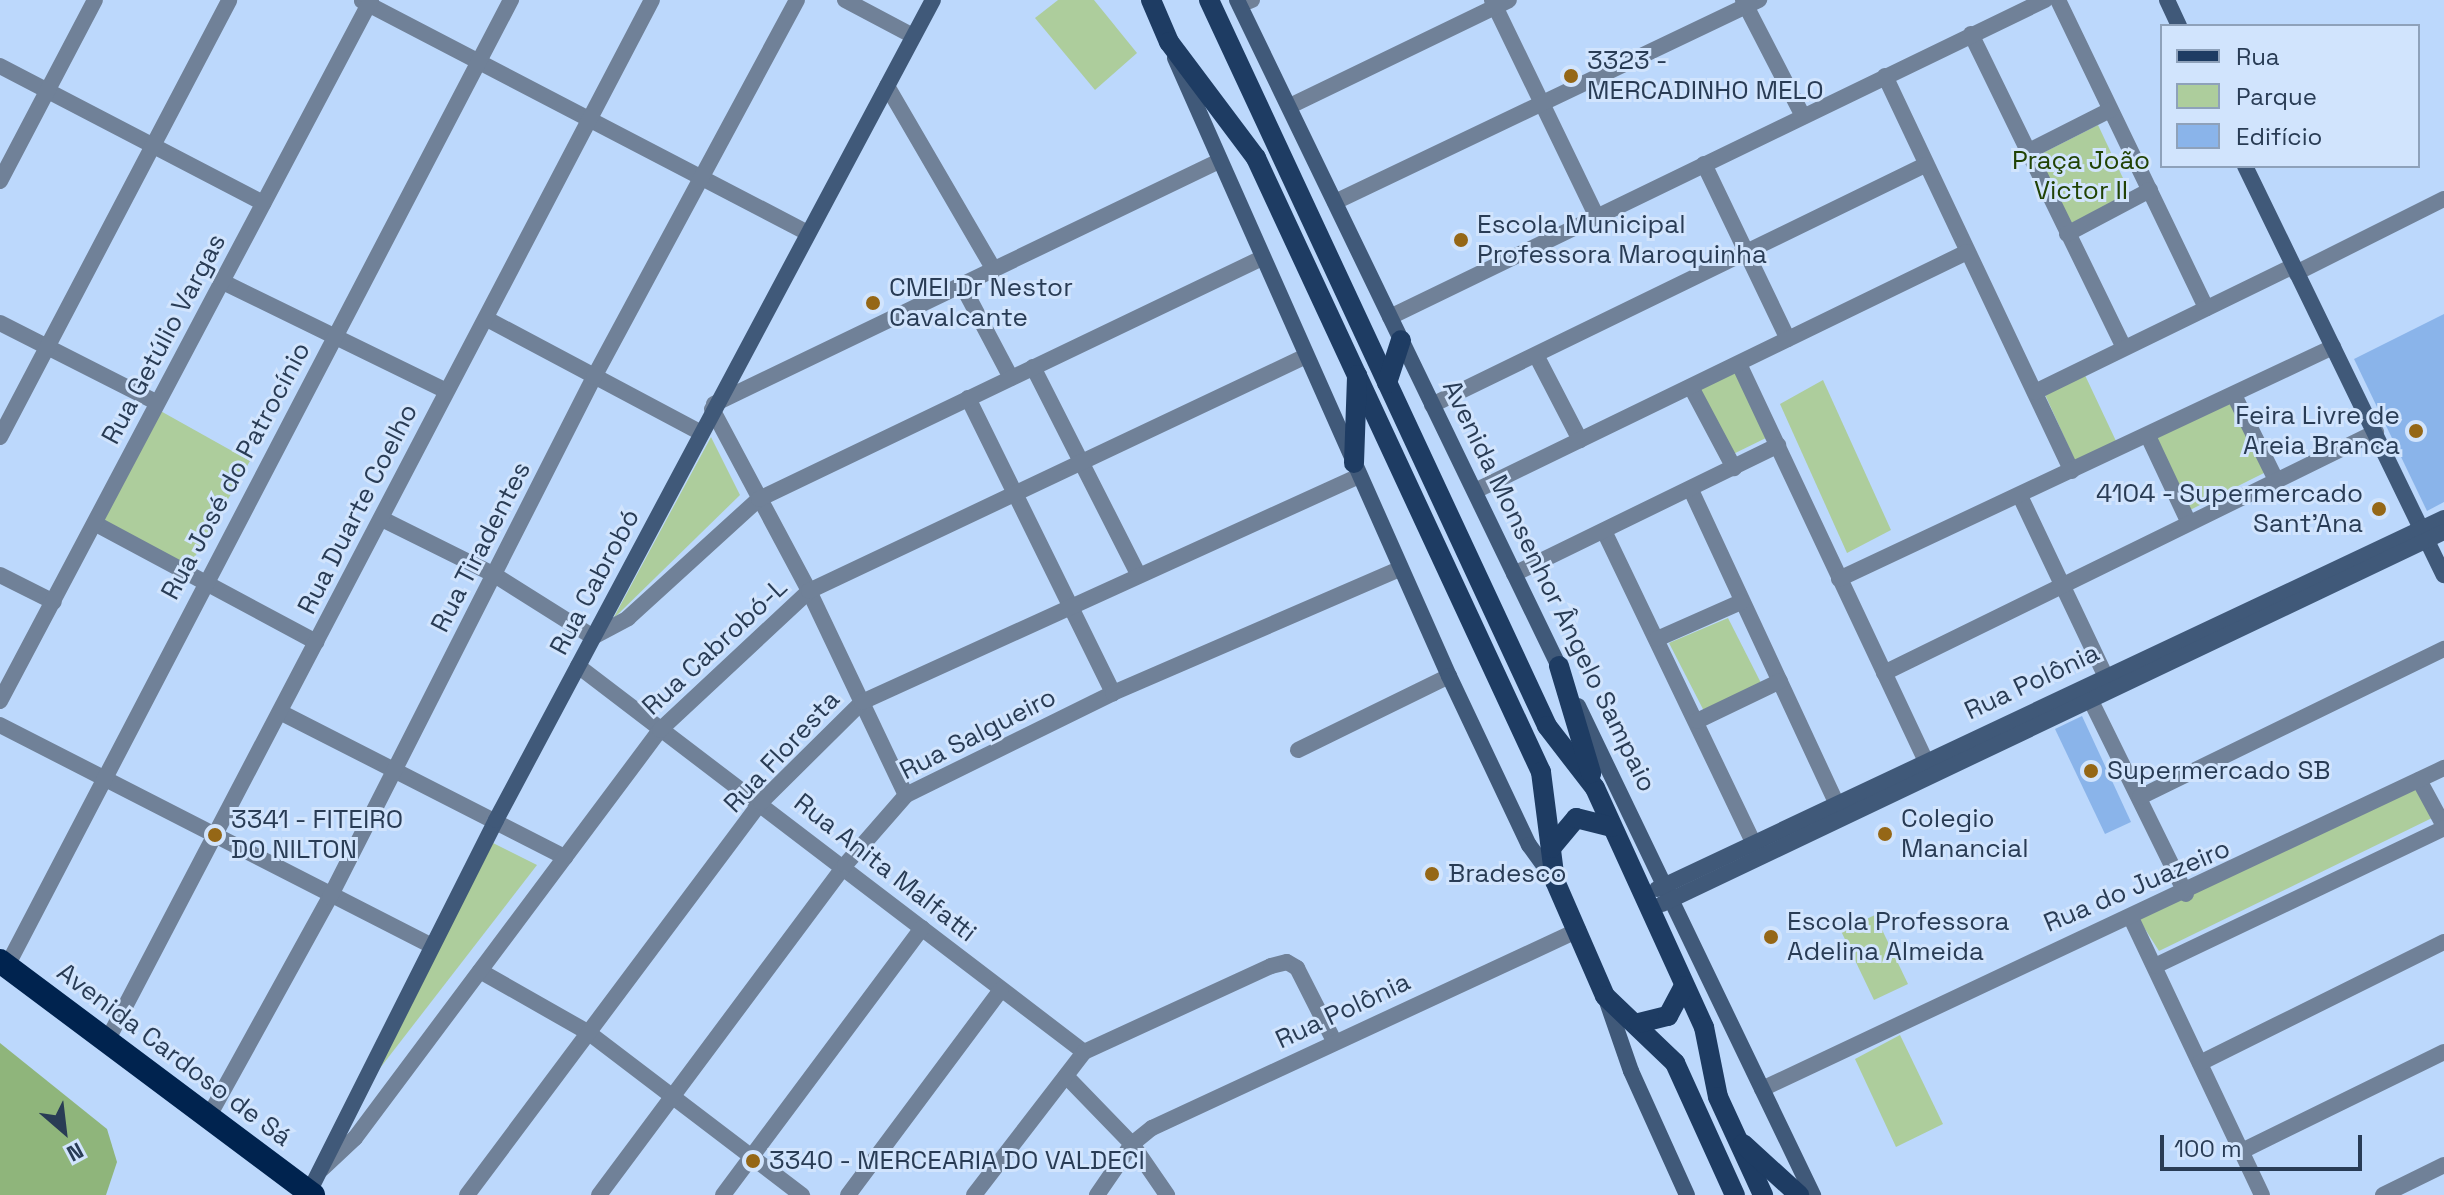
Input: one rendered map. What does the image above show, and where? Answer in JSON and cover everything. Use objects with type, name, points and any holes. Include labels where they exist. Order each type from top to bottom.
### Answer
[{"type":"highway","name":"Avenida Cardoso de Sá","points":[[3,963],[311,1193]]},
{"type":"main road","points":[[1151,0],[1169,42],[1256,158],[1546,784],[1555,881],[1605,996],[1639,1023],[1675,1063],[1735,1195]]},
{"type":"main road","name":"Avenida Monsenhor Ângelo Sampaio","points":[[1209,0],[1547,726],[1595,788],[1704,1027],[1718,1097],[1763,1195]]},
{"type":"main road","points":[[1387,383],[1401,340]]},
{"type":"main road","points":[[1357,371],[1357,469]]},
{"type":"main road","points":[[1559,666],[1595,788]]},
{"type":"main road","points":[[1551,848],[1576,818],[1612,827]]},
{"type":"main road","points":[[1639,1023],[1668,1016],[1684,986]]},
{"type":"main road","points":[[1738,1141],[1799,1195]]},
{"type":"street","points":[[0,181],[95,0]]},
{"type":"street","points":[[0,437],[229,0]]},
{"type":"street","name":"Rua José do Patrocínio","points":[[3,963],[104,779],[203,580],[511,0]]},
{"type":"street","name":"Rua Duarte Coelho","points":[[107,1041],[652,0]]},
{"type":"street","name":"Rua Tiradentes","points":[[209,1116],[330,897],[594,377],[797,0]]},
{"type":"street","points":[[845,0],[913,36]]},
{"type":"street","name":"Rua Cabrobó","points":[[311,1193],[496,820],[713,406],[933,0]]},
{"type":"street","points":[[1390,317],[2045,0]]},
{"type":"street","points":[[2058,0],[2206,308]]},
{"type":"street","points":[[2167,0],[2178,24]]},
{"type":"street","points":[[367,1],[588,121],[806,232]]},
{"type":"street","name":"Rua Getúlio Vargas","points":[[0,701],[96,524],[156,402],[223,282],[367,1]]},
{"type":"street","name":"Avenida Monsenhor Ângelo Sampaio","points":[[1243,2],[1335,202],[1813,1195]]},
{"type":"street","points":[[1290,106],[1498,2],[1540,105],[1596,215]]},
{"type":"street","points":[[1335,202],[1749,2],[1803,116]]},
{"type":"street","points":[[1971,34],[2124,348]]},
{"type":"street","points":[[1169,42],[1217,162],[1449,676],[1529,845],[1555,881]]},
{"type":"street","points":[[0,66],[49,90],[151,149],[263,203]]},
{"type":"street","points":[[1885,76],[2072,471]]},
{"type":"street","points":[[887,86],[994,270]]},
{"type":"street","points":[[2029,151],[2110,110]]},
{"type":"street","points":[[906,795],[809,591],[713,406],[1217,162]]},
{"type":"street","points":[[1704,164],[1788,339]]},
{"type":"street","points":[[1432,405],[1925,165]]},
{"type":"street","points":[[2246,168],[2444,575]]},
{"type":"street","points":[[2067,234],[2150,190]]},
{"type":"street","points":[[2035,392],[2206,308],[2444,199]]},
{"type":"street","points":[[1475,491],[1967,252]]},
{"type":"street","points":[[382,519],[493,574],[593,637],[628,618],[759,499],[1260,259]]},
{"type":"street","points":[[223,282],[335,334],[446,391]]},
{"type":"street","points":[[962,285],[1011,378]]},
{"type":"street","points":[[487,319],[701,433]]},
{"type":"street","points":[[0,323],[156,402]]},
{"type":"street","points":[[1839,579],[2333,347]]},
{"type":"street","points":[[1536,355],[1580,440]]},
{"type":"street","name":"Rua Cabrobó-L","points":[[321,1170],[355,1138],[660,730],[809,591],[1304,357]]},
{"type":"street","points":[[1739,364],[1933,777]]},
{"type":"street","points":[[1033,367],[1138,574]]},
{"type":"street","points":[[1691,387],[1734,468]]},
{"type":"street","points":[[2234,395],[2276,480]]},
{"type":"street","points":[[968,398],[1113,693]]},
{"type":"street","points":[[1884,673],[2376,432]]},
{"type":"street","points":[[2148,436],[2189,523]]},
{"type":"street","points":[[1514,574],[1778,445]]},
{"type":"street","name":"Rua Floresta","points":[[467,1195],[761,802],[862,702],[1357,469]]},
{"type":"street","points":[[1691,490],[1840,811]]},
{"type":"street","points":[[2020,496],[2105,675]]},
{"type":"street","name":"Rua Polônia","points":[[1646,902],[1840,811],[1933,777],[2091,701],[2444,522]]},
{"type":"street","points":[[96,524],[316,642]]},
{"type":"street","points":[[1604,531],[1757,851]]},
{"type":"street","name":"Rua Polônia","points":[[1840,811],[1925,759],[2105,675],[2424,534]]},
{"type":"street","name":"Rua Salgueiro","points":[[599,1195],[845,865],[906,795],[1113,693],[1400,569]]},
{"type":"street","points":[[0,575],[54,602]]},
{"type":"street","points":[[1657,639],[1741,602]]},
{"type":"street","points":[[2140,797],[2444,649]]},
{"type":"street","name":"Rua Anita Malfatti","points":[[578,666],[845,865],[1084,1052]]},
{"type":"street","points":[[1298,750],[1449,676]]},
{"type":"street","points":[[1697,721],[1780,681]]},
{"type":"street","points":[[2091,701],[2186,894]]},
{"type":"street","points":[[280,712],[393,773],[496,820],[565,857]]},
{"type":"street","points":[[0,725],[330,897],[431,946]]},
{"type":"street","name":"Rua do Juazeiro","points":[[1762,1089],[2066,941],[2132,920],[2444,768]]},
{"type":"street","points":[[2155,966],[2444,827],[2419,780]]},
{"type":"street","points":[[2132,920],[2262,1195]]},
{"type":"street","points":[[723,1195],[922,928]]},
{"type":"street","name":"Rua Polônia","points":[[1132,1144],[1174,1116],[1578,930]]},
{"type":"street","points":[[2200,1063],[2444,942]]},
{"type":"street","points":[[974,1195],[1084,1052],[1280,963],[1292,964],[1334,1041]]},
{"type":"street","points":[[480,971],[589,1033],[802,1195]]},
{"type":"street","points":[[848,1195],[1001,990]]},
{"type":"street","points":[[1605,996],[1621,1047],[1687,1195]]},
{"type":"street","points":[[2242,1151],[2444,1052]]},
{"type":"street","points":[[1066,1076],[1132,1144],[1167,1195]]},
{"type":"street","points":[[1097,1195],[1132,1144]]},
{"type":"street","points":[[2383,1195],[2444,1165]]},
{"type":"green space","points":[[1058,0],[1094,0],[1137,53],[1095,90],[1035,18]]},
{"type":"green space","name":"Praça João Victor II","points":[[2098,125],[2130,193],[2066,226],[2031,159]]},
{"type":"green space","points":[[1737,368],[1768,437],[1721,460],[1687,390]]},
{"type":"green space","points":[[2083,371],[2116,441],[2075,461],[2043,390]]},
{"type":"green space","points":[[1823,380],[1891,530],[1847,553],[1780,404]]},
{"type":"green space","points":[[2233,399],[2268,471],[2188,511],[2151,437]]},
{"type":"green space","points":[[157,409],[250,461],[185,574],[93,522]]},
{"type":"green space","points":[[711,437],[740,495],[613,619]]},
{"type":"green space","points":[[1728,618],[1761,683],[1705,713],[1669,643]]},
{"type":"green space","points":[[2416,785],[2432,818],[2159,951],[2138,918]]},
{"type":"green space","points":[[493,843],[537,865],[360,1094]]},
{"type":"green space","points":[[1875,915],[1908,984],[1874,1000],[1841,931]]},
{"type":"green space","points":[[1900,1035],[1943,1124],[1896,1147],[1855,1059]]},
{"type":"green space","points":[[0,1043],[107,1129],[117,1162],[106,1195],[0,1195]]},
{"type":"building","name":"Feira Livre de Areia Branca","points":[[2444,314],[2444,502],[2427,511],[2354,359]]},
{"type":"building","name":"Supermercado SB","points":[[2082,716],[2131,822],[2105,834],[2055,729]]},
{"type":"place","name":"3323 - MERCADINHO MELO","points":[[1571,76]]},
{"type":"place","name":"Escola Municipal Professora Maroquinha","points":[[1461,240]]},
{"type":"place","name":"CMEI Dr Nestor Cavalcante","points":[[873,303]]},
{"type":"place","name":"Feira Livre de Areia Branca","points":[[2416,431]]},
{"type":"place","name":"4104 - Supermercado Sant'Ana","points":[[2379,509]]},
{"type":"place","name":"Supermercado SB","points":[[2091,771]]},
{"type":"place","name":"Colegio Manancial","points":[[1885,834]]},
{"type":"place","name":"3341 - FITEIRO DO NILTON","points":[[215,835]]},
{"type":"place","name":"Bradesco","points":[[1432,874]]},
{"type":"place","name":"Escola Professora Adelina Almeida","points":[[1771,937]]},
{"type":"place","name":"3340 - MERCEARIA DO VALDECI","points":[[753,1161]]}]
